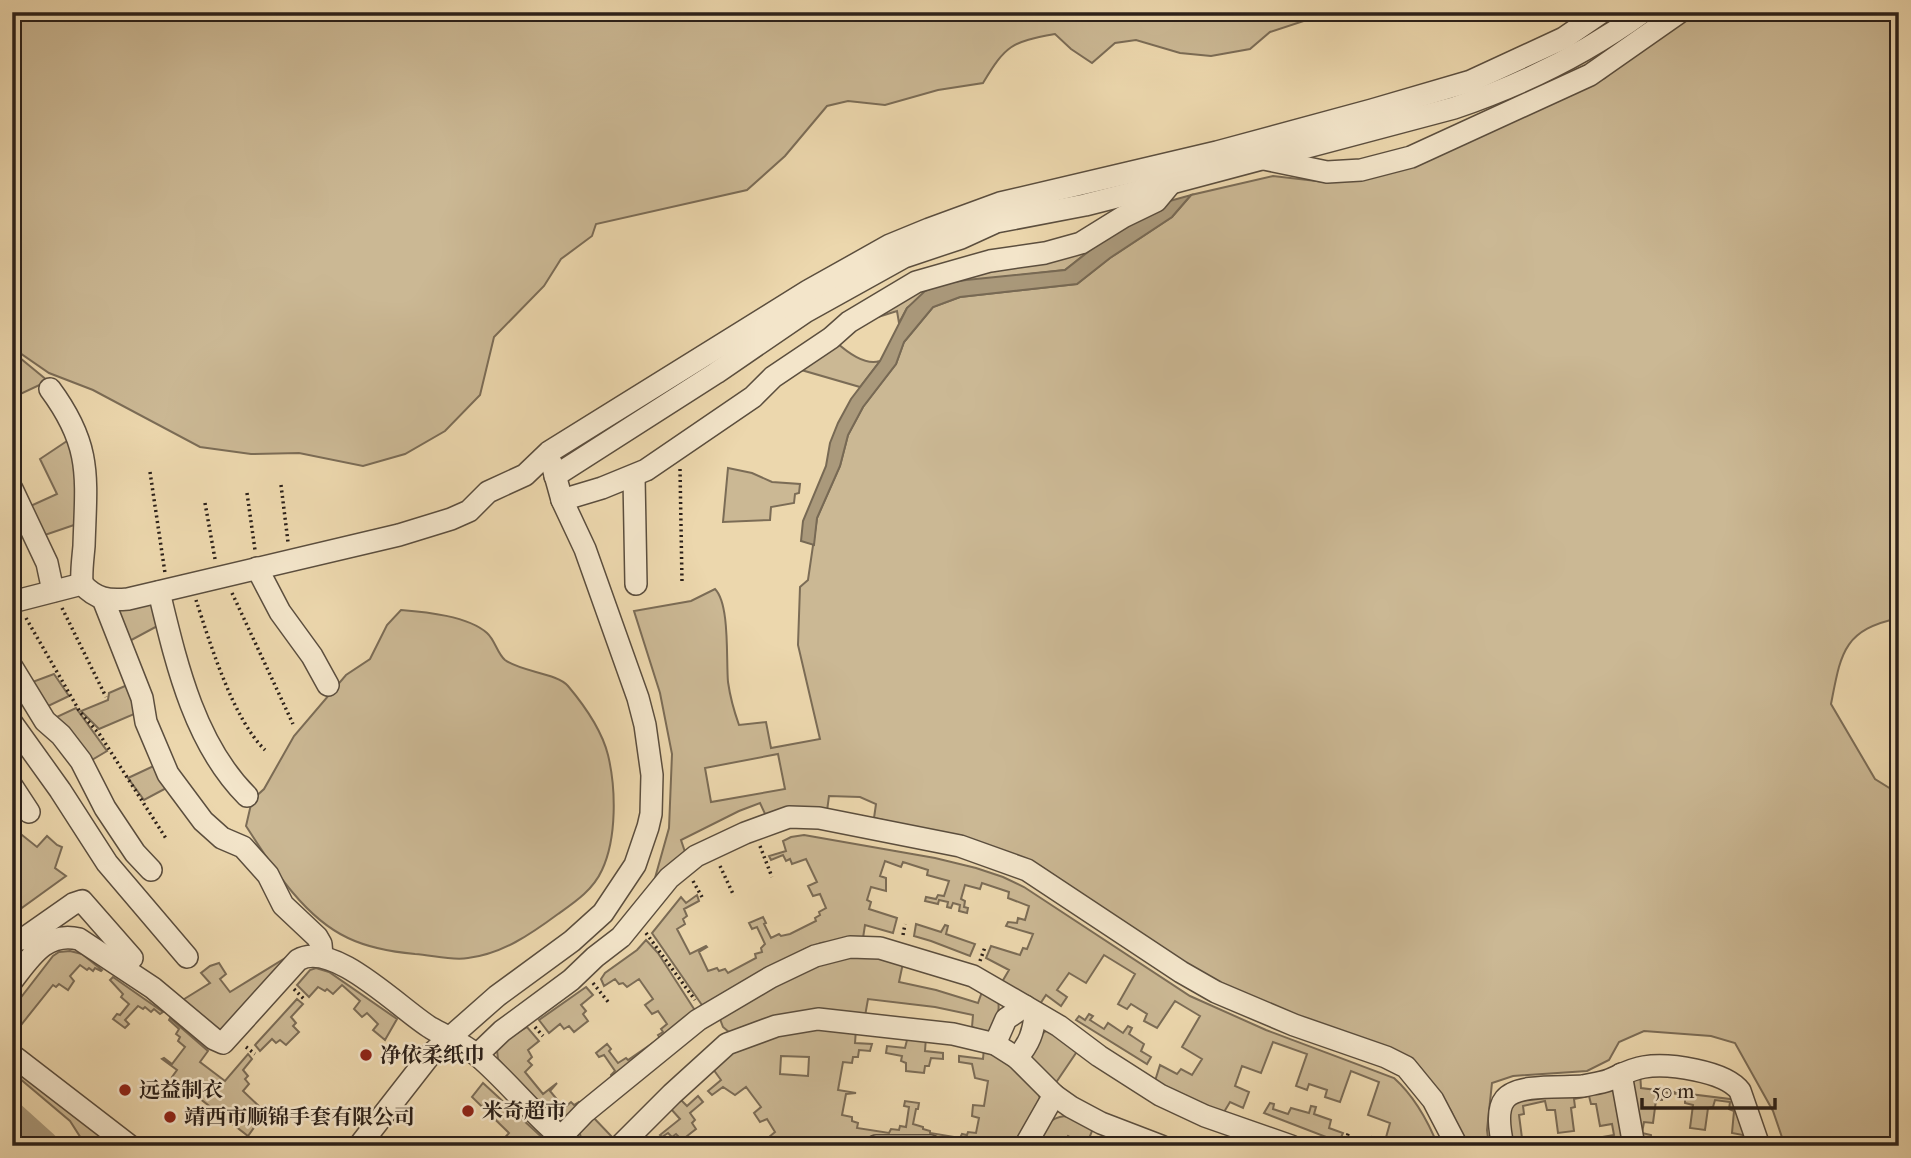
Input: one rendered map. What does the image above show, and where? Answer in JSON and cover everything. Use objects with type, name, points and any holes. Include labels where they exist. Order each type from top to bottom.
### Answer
[{"type":"street","points":[[50,389],[72,423],[85,461],[82,584],[90,593],[103,599],[121,600],[164,591],[222,575],[399,535],[469,511],[488,492],[525,475],[549,452],[808,291],[890,245],[1000,202],[1217,152],[1471,81],[1564,38],[1602,12]]},
{"type":"street","points":[[555,476],[716,373],[804,312],[904,257],[961,238],[996,222],[1085,205],[1382,128],[1485,97],[1574,56],[1643,12]]},
{"type":"street","points":[[1262,158],[1328,172],[1361,170],[1410,157],[1590,75],[1679,12]]},
{"type":"street","points":[[562,500],[634,477],[753,397],[774,377],[831,338],[849,322],[916,282],[979,264],[1045,253],[1082,243],[1156,201],[1171,183]]},
{"type":"street","points":[[359,1146],[430,1055],[496,996],[590,926],[603,913],[635,865],[648,827],[652,775],[638,698],[585,549],[562,500],[549,452]]},
{"type":"street","points":[[634,477],[636,584]]},
{"type":"street","points":[[12,489],[47,563],[53,591]]},
{"type":"street","points":[[257,568],[280,612],[312,656],[328,685]]},
{"type":"street","points":[[14,601],[82,584]]},
{"type":"street","points":[[164,591],[172,646],[196,713],[218,760],[247,796]]},
{"type":"street","points":[[103,599],[142,698],[146,722],[168,774],[203,821],[222,838],[243,847],[268,875],[278,898],[317,937],[322,956]]},
{"type":"street","points":[[12,667],[46,722],[81,761],[105,808],[135,853],[151,870]]},
{"type":"street","points":[[12,723],[107,863],[187,957]]},
{"type":"street","points":[[12,786],[29,812]]},
{"type":"street","points":[[477,1055],[502,1031],[571,980],[621,937],[669,878],[696,856],[789,817],[819,818],[960,846],[1027,870],[1181,972],[1216,992],[1406,1067],[1433,1100],[1457,1146]]},
{"type":"street","points":[[12,981],[23,939],[73,904],[82,901],[132,958]]},
{"type":"street","points":[[23,939],[79,939],[153,988],[214,1039],[223,1043],[299,960],[322,956],[354,971],[419,1020],[477,1055],[550,1129],[567,1141],[585,1112],[705,1015],[793,965],[831,950],[850,947],[880,948],[973,976],[1059,1026],[1160,1095],[1194,1111],[1291,1146]]},
{"type":"street","points":[[995,1044],[1006,1019],[1030,1010]]},
{"type":"street","points":[[1017,1058],[1029,1042],[1034,1026],[1030,1010]]},
{"type":"street","points":[[705,1015],[727,1044]]},
{"type":"street","points":[[620,1146],[671,1094],[727,1044],[776,1026],[818,1019],[970,1037],[995,1044],[1017,1058],[1054,1096],[1101,1124],[1161,1146]]},
{"type":"street","points":[[12,1055],[130,1146]]},
{"type":"street","points":[[1503,1146],[1500,1118],[1504,1100],[1509,1095],[1528,1089],[1601,1083],[1645,1067],[1661,1066],[1692,1070],[1729,1080],[1740,1091],[1759,1146]]},
{"type":"street","points":[[1621,1074],[1634,1146]]},
{"type":"street","points":[[1025,1146],[1054,1096]]},
{"type":"street","points":[[876,1146],[931,1146]]},
{"type":"path","points":[[674,451],[680,459],[682,582]]},
{"type":"path","points":[[150,472],[164,591]]},
{"type":"path","points":[[281,485],[291,559]]},
{"type":"path","points":[[247,493],[257,568]]},
{"type":"path","points":[[205,503],[222,575],[293,724]]},
{"type":"path","points":[[190,583],[228,687],[244,720],[265,750]]},
{"type":"path","points":[[53,591],[106,697]]},
{"type":"path","points":[[14,601],[80,712],[100,735],[167,840]]},
{"type":"path","points":[[758,843],[772,877]]},
{"type":"path","points":[[718,861],[734,896]]},
{"type":"path","points":[[692,878],[702,897]]},
{"type":"path","points":[[645,931],[705,1015]]},
{"type":"path","points":[[589,978],[609,1003]]},
{"type":"path","points":[[1344,1146],[1349,1131]]},
{"type":"shaded area","points":[[12,12],[1331,12],[1270,32],[1250,49],[1211,56],[1180,53],[1136,40],[1115,43],[1092,63],[1055,34],[1011,47],[998,60],[983,83],[938,90],[885,105],[848,101],[827,106],[785,156],[747,190],[596,224],[592,236],[561,259],[544,286],[494,337],[480,395],[445,431],[405,454],[363,466],[299,453],[251,454],[200,447],[93,390],[49,373],[14,349],[14,353],[48,381],[12,398]]},
{"type":"shaded area","points":[[1691,12],[1899,12],[1899,618],[1866,629],[1848,646],[1838,671],[1831,704],[1875,779],[1899,794],[1899,1146],[1785,1146],[1773,1111],[1735,1043],[1711,1036],[1644,1031],[1619,1042],[1609,1060],[1587,1071],[1513,1076],[1492,1083],[1487,1130],[1489,1146],[1467,1146],[1451,1111],[1420,1067],[1208,979],[1040,866],[951,835],[874,818],[876,804],[860,797],[829,796],[827,811],[766,816],[760,803],[739,811],[681,840],[685,852],[655,878],[669,828],[672,754],[660,693],[634,611],[691,601],[715,589],[723,607],[728,682],[739,725],[766,722],[771,748],[820,739],[798,645],[800,587],[808,580],[817,518],[840,466],[848,435],[863,407],[896,364],[904,342],[933,307],[960,297],[1077,284],[1110,258],[1172,217],[1191,195],[1273,176],[1325,182],[1565,98],[1605,78]],"holes":[[[778,754],[785,789],[711,802],[705,768]]]},
{"type":"shaded area","points":[[1191,195],[1172,217],[1110,258],[1077,284],[960,297],[933,307],[904,342],[896,364],[863,407],[848,435],[840,466],[817,518],[814,545],[801,541],[803,521],[826,466],[830,443],[838,423],[851,399],[880,361],[907,308],[925,291],[942,284],[966,280],[1065,270],[1107,237],[1166,202]]},
{"type":"shaded area","points":[[1107,237],[1065,270],[942,284],[907,308],[899,323],[897,311],[878,317],[911,291]]},
{"type":"shaded area","points":[[836,342],[862,360],[880,361],[860,387],[798,369]]},
{"type":"shaded area","points":[[73,437],[77,524],[39,537],[26,508],[57,494],[40,459]]},
{"type":"shaded area","points":[[728,468],[752,473],[772,482],[800,484],[799,493],[795,494],[794,503],[771,507],[770,520],[723,522]]},
{"type":"shaded area","points":[[151,598],[163,623],[124,644],[113,608]]},
{"type":"shaded area","points":[[401,610],[446,616],[479,627],[492,639],[505,660],[563,682],[592,719],[608,755],[613,782],[613,828],[607,857],[598,877],[589,890],[537,929],[504,948],[481,956],[455,959],[398,952],[348,938],[332,929],[303,904],[246,826],[252,800],[264,789],[294,736],[346,675],[370,659],[387,625]]},
{"type":"shaded area","points":[[54,674],[69,696],[42,709],[27,684]]},
{"type":"shaded area","points":[[132,683],[139,712],[99,729],[81,711],[108,700],[109,693]]},
{"type":"shaded area","points":[[76,708],[107,751],[85,764],[48,721]]},
{"type":"shaded area","points":[[160,763],[172,785],[144,800],[128,778]]},
{"type":"shaded area","points":[[12,827],[37,847],[47,836],[62,847],[55,868],[66,876],[12,915]]},
{"type":"shaded area","points":[[804,835],[935,858],[976,868],[1024,887],[1190,996],[1266,1030],[1394,1078],[1420,1109],[1438,1146],[1357,1146],[1350,1143],[1352,1138],[1369,1143],[1372,1137],[1385,1141],[1390,1123],[1368,1115],[1379,1082],[1351,1071],[1340,1102],[1325,1097],[1327,1090],[1309,1084],[1307,1090],[1296,1086],[1307,1054],[1273,1042],[1261,1073],[1242,1066],[1235,1086],[1249,1092],[1243,1108],[1230,1102],[1224,1112],[1191,1101],[1155,1081],[1160,1065],[1177,1074],[1181,1069],[1192,1075],[1202,1059],[1182,1047],[1200,1016],[1175,1001],[1157,1028],[1144,1021],[1147,1014],[1131,1004],[1127,1009],[1118,1004],[1135,974],[1104,955],[1086,983],[1069,973],[1057,990],[1067,997],[1061,1006],[1046,995],[1040,1004],[1002,982],[1009,970],[986,958],[991,946],[1020,955],[1023,948],[1027,949],[1033,934],[1006,926],[1008,922],[1017,923],[1018,918],[1025,920],[1029,906],[1008,898],[1009,892],[982,883],[980,889],[965,885],[961,899],[965,901],[964,907],[968,908],[967,913],[959,911],[960,905],[953,903],[951,908],[947,907],[948,902],[939,900],[938,904],[925,901],[926,897],[936,899],[938,895],[944,896],[949,881],[927,875],[928,870],[903,862],[901,867],[885,861],[880,876],[886,878],[886,891],[871,887],[867,900],[871,902],[869,909],[897,918],[893,933],[865,925],[863,938],[821,943],[805,949],[704,1008],[652,933],[681,897],[686,903],[697,895],[699,901],[684,909],[687,916],[683,919],[685,924],[677,929],[690,954],[707,947],[699,952],[708,971],[717,968],[719,971],[725,969],[728,973],[762,952],[761,948],[765,944],[757,927],[752,929],[749,923],[763,917],[771,938],[779,934],[790,934],[816,921],[819,912],[826,908],[820,894],[813,896],[808,886],[817,882],[806,859],[792,864],[790,859],[786,861],[783,855],[771,860],[769,856],[786,851],[783,841]]},
{"type":"shaded area","points":[[916,924],[941,932],[945,925],[948,926],[946,934],[975,944],[970,956],[914,936]]},
{"type":"shaded area","points":[[646,940],[658,953],[696,1012],[568,1118],[561,1121],[550,1119],[498,1059],[497,1050],[504,1041],[527,1027],[539,1041],[528,1050],[532,1057],[528,1061],[532,1065],[525,1072],[543,1094],[557,1083],[550,1091],[564,1108],[571,1102],[574,1105],[579,1102],[583,1104],[612,1078],[611,1075],[615,1071],[604,1055],[599,1057],[596,1053],[607,1044],[618,1063],[626,1058],[628,1060],[660,1038],[658,1035],[663,1032],[661,1029],[667,1024],[658,1011],[652,1014],[645,1005],[653,999],[639,979],[627,987],[615,979],[604,986],[601,979]]},
{"type":"shaded area","points":[[59,952],[82,954],[102,970],[87,970],[80,965],[70,976],[74,981],[68,990],[59,984],[56,987],[53,985],[17,1030],[12,1026],[12,1009],[53,956]]},
{"type":"shaded area","points":[[295,952],[220,1034],[181,1001],[210,983],[201,973],[210,966],[219,963],[226,974],[220,979],[230,992]]},
{"type":"shaded area","points":[[833,957],[883,958],[903,963],[899,982],[978,1003],[983,989],[998,1000],[996,1020],[990,1031],[983,1031],[972,1027],[973,1015],[935,1007],[868,999],[865,1016],[730,1033],[723,1027],[720,1019],[723,1012]]},
{"type":"shaded area","points":[[316,968],[329,972],[397,1019],[385,1040],[373,1030],[378,1024],[367,1013],[362,1017],[354,1009],[360,1001],[342,985],[333,994],[318,987],[309,997],[297,985],[310,970]]},
{"type":"shaded area","points":[[113,977],[163,1012],[160,1014],[154,1009],[151,1012],[138,1006],[125,1020],[129,1024],[125,1028],[113,1019],[129,1004],[110,980]]},
{"type":"shaded area","points":[[586,987],[593,995],[581,1005],[586,1011],[583,1014],[588,1021],[574,1032],[569,1026],[564,1029],[560,1024],[549,1033],[539,1020]]},
{"type":"shaded area","points":[[297,999],[303,1004],[291,1017],[296,1023],[293,1026],[299,1032],[286,1045],[280,1040],[276,1043],[272,1039],[260,1051],[255,1045]]},
{"type":"shaded area","points":[[1089,1014],[1093,1016],[1090,1020],[1104,1029],[1108,1023],[1123,1033],[1128,1026],[1132,1028],[1129,1034],[1144,1044],[1141,1051],[1151,1057],[1147,1064],[1076,1020],[1079,1016],[1085,1020]]},
{"type":"shaded area","points":[[170,1018],[208,1051],[200,1062],[225,1081],[248,1054],[252,1059],[243,1070],[248,1076],[245,1079],[249,1084],[243,1091],[265,1112],[248,1136],[172,1077],[177,1070],[162,1059],[172,1064],[185,1047],[178,1041],[180,1037],[176,1034],[179,1029]]},
{"type":"shaded area","points":[[797,1029],[856,1029],[855,1043],[872,1044],[870,1051],[859,1050],[858,1057],[853,1057],[852,1063],[843,1062],[838,1090],[856,1093],[846,1094],[842,1115],[852,1117],[852,1121],[858,1123],[857,1128],[889,1133],[891,1129],[906,1127],[909,1107],[904,1106],[905,1101],[919,1103],[913,1124],[930,1133],[960,1138],[968,1132],[976,1133],[979,1118],[972,1116],[973,1105],[984,1106],[988,1081],[975,1078],[972,1064],[959,1062],[959,1056],[983,1059],[984,1048],[1026,1079],[1039,1094],[1040,1101],[1034,1117],[1016,1146],[955,1146],[908,1137],[876,1138],[846,1146],[768,1146],[767,1143],[771,1139],[769,1137],[775,1132],[767,1119],[760,1122],[754,1113],[761,1107],[746,1087],[735,1095],[723,1087],[712,1095],[708,1091],[721,1080],[713,1069],[741,1045]],"holes":[[[781,1056],[809,1057],[808,1076],[780,1074]]]},
{"type":"shaded area","points":[[1047,1030],[1078,1050],[1053,1087],[1030,1065],[1033,1045]]},
{"type":"shaded area","points":[[908,1036],[926,1037],[925,1051],[943,1053],[943,1059],[931,1058],[924,1073],[906,1071],[906,1063],[901,1061],[902,1056],[886,1053],[887,1046],[905,1048]]},
{"type":"shaded area","points":[[12,1065],[115,1146],[86,1146],[70,1121],[12,1072]]},
{"type":"shaded area","points":[[1640,1071],[1641,1088],[1738,1100],[1752,1146],[1742,1146],[1743,1135],[1732,1133],[1734,1111],[1729,1109],[1730,1102],[1715,1100],[1713,1107],[1708,1108],[1705,1130],[1690,1128],[1693,1105],[1685,1103],[1685,1095],[1663,1092],[1662,1100],[1656,1100],[1653,1123],[1644,1122],[1642,1133],[1651,1135],[1652,1143],[1662,1146],[1646,1146],[1632,1109],[1632,1073]]},
{"type":"shaded area","points":[[483,1083],[546,1141],[548,1146],[512,1146],[509,1143],[504,1146],[500,1143],[509,1133],[472,1097]]},
{"type":"shaded area","points":[[1615,1084],[1625,1146],[1595,1146],[1603,1143],[1602,1137],[1614,1135],[1612,1124],[1600,1126],[1596,1104],[1591,1104],[1589,1096],[1574,1099],[1575,1107],[1571,1108],[1574,1131],[1558,1133],[1555,1110],[1547,1110],[1545,1101],[1523,1106],[1524,1114],[1519,1115],[1522,1138],[1513,1140],[1514,1146],[1507,1146],[1510,1100]]},
{"type":"shaded area","points":[[698,1096],[703,1102],[690,1113],[695,1120],[692,1123],[696,1129],[682,1140],[676,1134],[672,1137],[668,1133],[662,1137],[660,1135],[680,1119],[671,1109],[680,1099],[687,1106]]},
{"type":"shaded area","points":[[1270,1103],[1274,1104],[1273,1109],[1288,1114],[1291,1108],[1309,1113],[1311,1106],[1316,1107],[1314,1114],[1331,1120],[1329,1128],[1343,1133],[1339,1142],[1264,1113]]},
{"type":"shaded area","points":[[591,1115],[615,1140],[610,1146],[590,1146],[581,1138],[579,1130]]},
{"type":"shaded area","points":[[1065,1116],[1094,1126],[1088,1141],[1083,1144],[1068,1136],[1063,1146],[1035,1146],[1049,1122]]},
{"type":"waterway","points":[[12,1118],[43,1146]]},
{"type":"place","name":"净依柔纸巾","points":[[366,1055]]},
{"type":"place","name":"远益制衣","points":[[125,1090]]},
{"type":"place","name":"米奇超市","points":[[468,1111]]},
{"type":"place","name":"靖西市顺锦手套有限公司","points":[[170,1117]]}]
